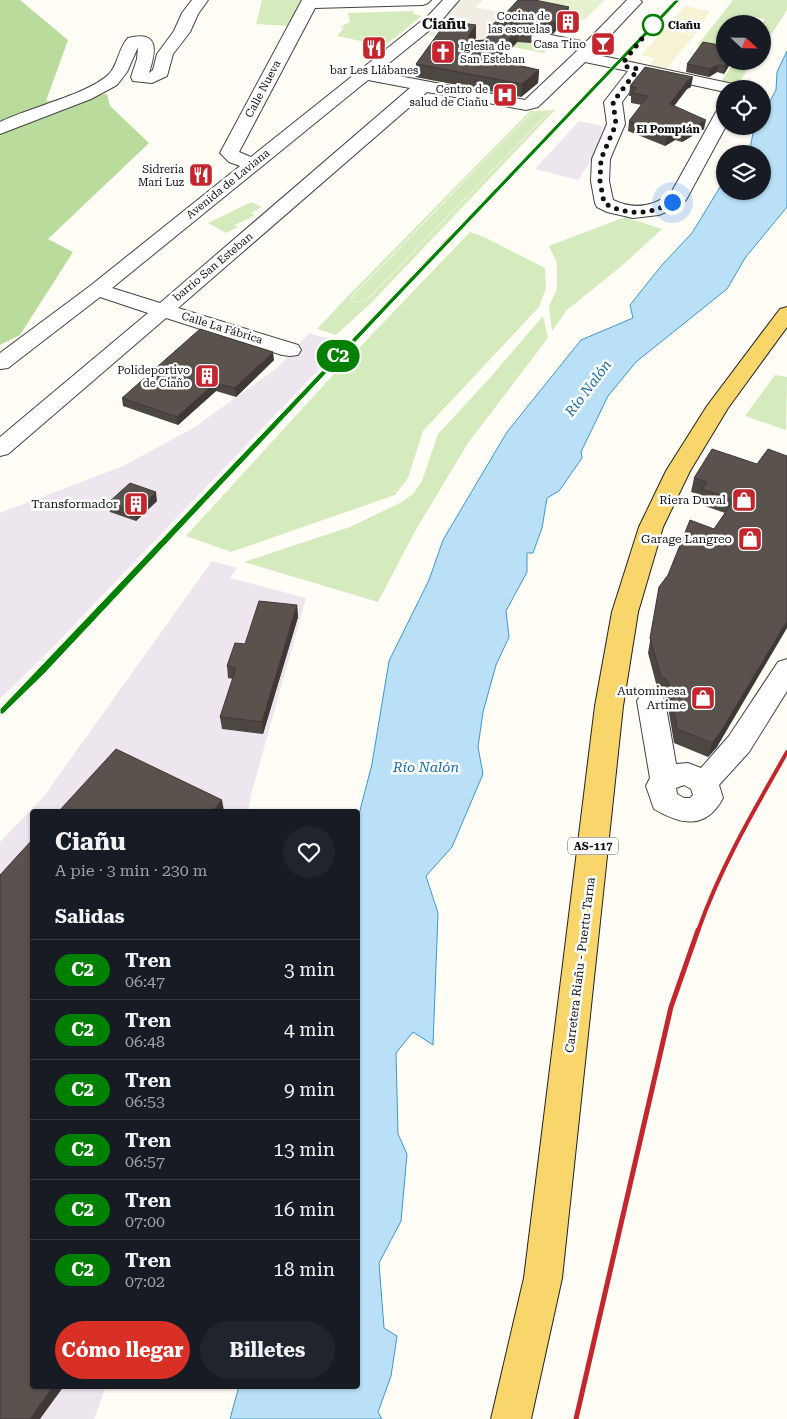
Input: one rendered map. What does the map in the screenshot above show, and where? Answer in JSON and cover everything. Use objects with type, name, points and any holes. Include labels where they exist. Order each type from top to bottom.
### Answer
[{"type":"main road","name":"Carretera Riañu - Puertu Tarna","points":[[512,1419],[543,1278],[609,706],[625,612],[651,526],[678,471],[718,406],[787,313]]},
{"type":"street","points":[[0,129],[13,122],[81,96],[113,80],[120,72],[130,45],[134,41],[146,43],[146,58],[139,77],[146,79],[156,76],[162,72],[165,54],[182,32],[190,13],[200,0]]},
{"type":"street","points":[[311,0],[327,4],[423,0]]},
{"type":"street","name":"Calle Nueva","points":[[254,164],[235,158],[229,153],[311,0]]},
{"type":"street","name":"Avenida de Laviana","points":[[0,363],[97,290],[365,75],[435,18],[452,0]]},
{"type":"street","points":[[365,75],[526,105],[532,103],[637,1]]},
{"type":"street","points":[[494,28],[586,52],[631,68],[716,86]]},
{"type":"street","points":[[631,68],[625,60],[636,48]]},
{"type":"street","points":[[631,68],[613,102],[616,124],[601,159],[601,193],[604,203],[626,212],[638,213],[664,208],[679,196],[716,128]]},
{"type":"street","name":"barrio San Esteban","points":[[0,448],[279,212],[424,85]]},
{"type":"street","name":"Calle La Fábrica","points":[[97,290],[290,350]]},
{"type":"street","points":[[651,701],[679,773],[739,744],[787,669]]},
{"type":"shaded area","points":[[451,0],[483,0],[476,7],[506,14],[484,41],[474,38],[444,38],[416,33]]},
{"type":"shaded area","points":[[685,6],[710,11],[695,34],[684,32],[690,24],[671,21]]},
{"type":"shaded area","points":[[665,29],[695,35],[664,71],[647,68],[655,58],[641,55]]},
{"type":"shaded area","points":[[579,121],[602,126],[599,149],[578,180],[535,169]]},
{"type":"shaded area","points":[[309,333],[344,343],[54,646],[0,699],[0,513],[123,466],[195,427],[277,368]]},
{"type":"shaded area","points":[[212,561],[237,568],[230,578],[306,598],[248,809],[32,809],[44,796]]},
{"type":"shaded area","points":[[30,811],[30,1389],[105,1389],[94,1419],[0,1419],[0,842]]},
{"type":"green space","points":[[0,0],[20,0],[68,40],[46,101],[107,94],[110,106],[149,143],[48,239],[73,252],[20,335],[0,345]]},
{"type":"green space","points":[[262,0],[303,0],[291,26],[256,24]]},
{"type":"green space","points":[[520,0],[605,0],[584,20],[551,14]]},
{"type":"green space","points":[[733,0],[787,0],[787,10],[771,35],[771,15],[721,15]]},
{"type":"green space","points":[[413,11],[414,14],[422,16],[384,46],[337,36],[344,28],[340,27],[350,22],[348,13]]},
{"type":"green space","points":[[716,22],[716,49],[697,46]]},
{"type":"green space","points":[[532,40],[554,43],[544,53],[513,47],[517,42],[533,42]]},
{"type":"green space","points":[[729,70],[747,70],[741,80],[722,80]]},
{"type":"green space","points":[[550,110],[551,111],[368,300],[358,303],[351,301],[351,296],[531,112]],"holes":[[[549,111],[366,300],[358,302],[352,300],[532,113]]]},
{"type":"green space","points":[[555,110],[371,303],[336,335],[317,329],[530,111]]},
{"type":"green space","points":[[251,202],[262,207],[251,213],[255,215],[235,225],[238,227],[226,233],[208,223]]},
{"type":"green space","points":[[625,217],[662,229],[624,264],[567,310],[552,331],[549,306],[557,289],[557,263],[549,246]]},
{"type":"green space","points":[[470,232],[484,237],[545,268],[546,288],[539,307],[423,431],[408,478],[395,495],[231,552],[186,536],[333,375]]},
{"type":"green space","points":[[543,316],[548,338],[468,443],[414,533],[378,602],[244,562],[350,527],[402,502],[413,494],[422,481],[438,434],[489,379]]},
{"type":"green space","points":[[775,375],[787,377],[786,430],[745,416]]},
{"type":"water","name":"Río Nalón","points":[[787,51],[787,207],[745,258],[727,289],[636,362],[608,396],[581,452],[582,458],[559,491],[547,498],[542,528],[533,553],[527,553],[527,572],[506,611],[509,637],[496,665],[483,712],[478,747],[483,774],[452,847],[426,876],[438,913],[433,1045],[413,1032],[396,1053],[398,1134],[407,1154],[401,1221],[379,1263],[384,1328],[397,1336],[391,1376],[378,1412],[382,1419],[230,1419],[238,1389],[360,1389],[360,810],[372,764],[389,661],[429,580],[443,540],[507,432],[581,340],[633,318],[630,305],[662,265],[692,233],[716,194],[716,200],[771,200],[771,145],[751,145],[753,135],[771,135],[771,99],[776,90],[777,72]]},
{"type":"building","points":[[518,0],[535,0],[569,7],[554,23],[505,14]]},
{"type":"building","points":[[447,21],[476,25],[468,36],[472,41],[485,40],[494,29],[493,25],[495,22],[532,30],[518,29],[492,59],[539,70],[522,84],[416,64]]},
{"type":"building","points":[[703,42],[716,44],[716,66],[710,69],[687,64]]},
{"type":"building","points":[[645,67],[693,77],[688,80],[670,104],[706,120],[683,132],[677,130],[667,136],[629,121],[648,96],[632,93],[637,88],[630,86]]},
{"type":"building","name":"Polideportivo de Ciaño","points":[[200,329],[273,352],[235,388],[215,383],[177,417],[122,398]]},
{"type":"building","points":[[712,449],[757,464],[768,449],[787,456],[787,621],[720,733],[712,743],[677,729],[670,686],[666,679],[661,677],[650,638],[659,587],[668,575],[690,520],[714,529],[734,500],[702,489],[707,482],[694,478]]},
{"type":"building","points":[[130,483],[156,492],[135,513],[108,503]]},
{"type":"building","points":[[259,601],[297,605],[262,722],[220,717],[236,668],[227,666],[235,643],[245,644]]},
{"type":"building","points":[[116,749],[222,800],[214,809],[61,809]]},
{"type":"building","points":[[30,842],[30,1389],[51,1389],[30,1419],[0,1419],[0,875]]},
{"type":"railway","points":[[447,241],[677,0]]},
{"type":"railway","points":[[160,545],[448,240]]},
{"type":"railway","points":[[0,712],[161,544]]},
{"type":"railway","points":[[698,931],[727,862],[787,752]]},
{"type":"railway","points":[[576,1419],[671,1007],[698,930]]},
{"type":"train","name":"C2","points":[[0,712],[677,0]]},
{"type":"place","name":"Cocina de las escuelas","points":[[568,22]]},
{"type":"place","name":"Ciañu","points":[[653,25]]},
{"type":"place","name":"Casa Tino","points":[[603,44]]},
{"type":"place","name":"bar Les Llábanes","points":[[374,48]]},
{"type":"place","name":"Iglesia de San Esteban","points":[[443,52]]},
{"type":"place","name":"Centro de salud de Ciañu","points":[[505,95]]},
{"type":"place","name":"Sidreria Mari Luz","points":[[201,175]]},
{"type":"place","name":"Polideportivo de Ciaño","points":[[207,376]]},
{"type":"place","name":"Riera Duval","points":[[744,500]]},
{"type":"place","name":"Transformador","points":[[136,504]]},
{"type":"place","name":"Garage Langreo","points":[[750,539]]},
{"type":"place","name":"Autominesa Artime","points":[[703,698]]},
{"type":"district","name":"Ciañu","points":[[444,24]]},
{"type":"district","name":"El Pompián","points":[[668,129]]},
{"type":"route","points":[[653,25],[625,60],[624,66],[638,69],[613,102],[616,124],[607,141],[601,159],[601,193],[604,203],[626,212],[638,213],[664,208],[672,202]]}]
